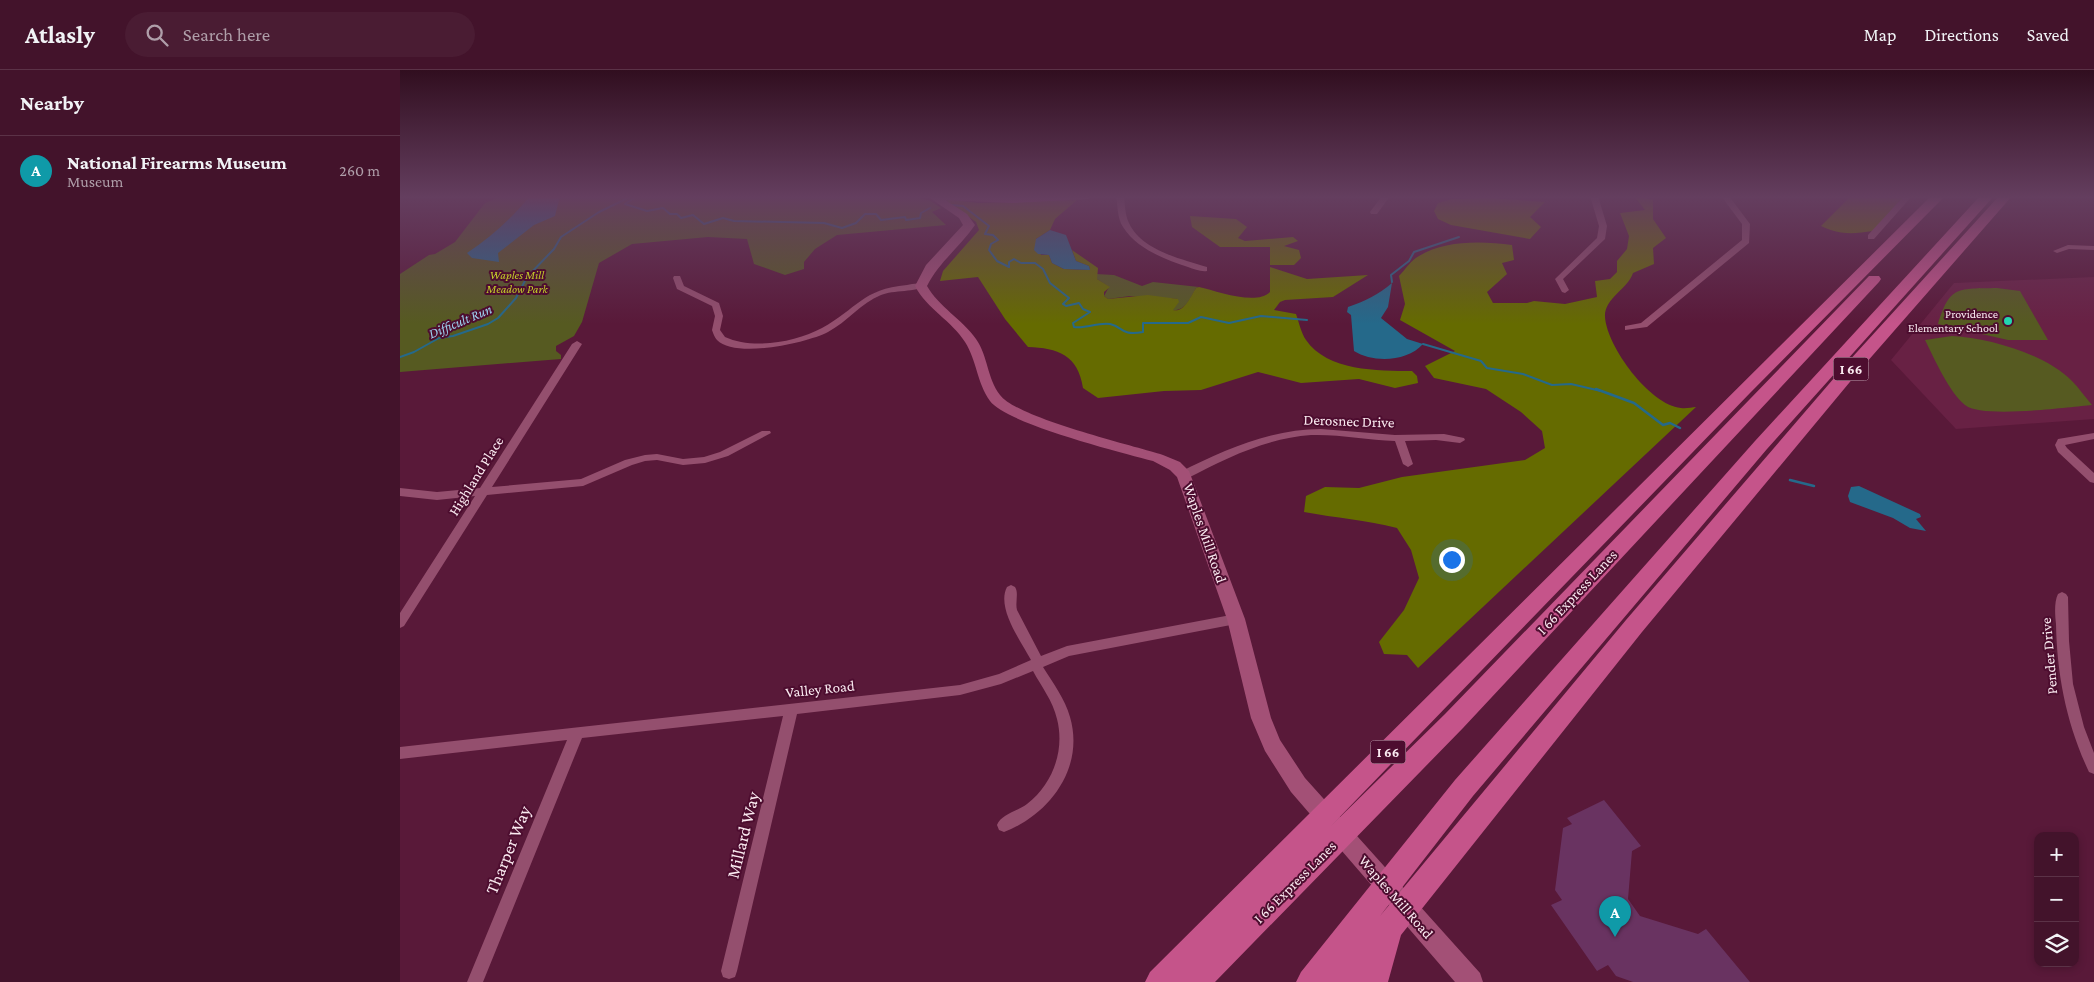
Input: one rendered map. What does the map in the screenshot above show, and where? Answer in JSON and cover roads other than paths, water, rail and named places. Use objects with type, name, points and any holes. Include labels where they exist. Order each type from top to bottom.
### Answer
[{"type":"highway","name":"I 66","points":[[1160,982],[1732,401],[1895,239]]},
{"type":"highway","name":"I 66 Express Lanes","points":[[1194,982],[1318,860],[1440,735],[1913,239]]},
{"type":"highway","points":[[1311,982],[1464,788],[1761,445],[1948,239]]},
{"type":"highway","name":"I 66","points":[[1345,982],[1634,626],[1853,367],[1968,239]]},
{"type":"highway","points":[[1373,982],[1392,923]]},
{"type":"highway","points":[[1201,982],[1219,957]]},
{"type":"main road","points":[[920,286],[930,268],[959,239]]},
{"type":"main road","name":"Waples Mill Road","points":[[920,286],[927,296],[960,325],[973,343],[980,356],[989,388],[1002,405],[1027,418],[1158,458],[1174,466],[1184,475],[1236,618],[1261,718],[1272,745],[1298,785],[1471,982]]},
{"type":"street","points":[[1138,239],[1167,256],[1204,269]]},
{"type":"street","points":[[1565,290],[1559,279],[1601,239]]},
{"type":"street","points":[[1628,328],[1644,325],[1746,241],[1746,239]]},
{"type":"street","points":[[2057,251],[2068,247],[2094,248]]},
{"type":"street","points":[[677,278],[680,287],[716,306],[719,316],[716,330],[721,339],[742,346],[774,343],[818,333],[873,296],[894,289],[920,286]]},
{"type":"street","name":"Highland Place","points":[[400,624],[577,344]]},
{"type":"street","name":"Derosnec Drive","points":[[1184,475],[1227,454],[1299,434],[1322,432],[1399,438],[1441,436],[1460,440]]},
{"type":"street","points":[[400,492],[437,496],[583,482],[629,462],[645,458],[658,457],[683,462],[705,460],[724,454],[766,433]]},
{"type":"street","points":[[2094,436],[2070,438],[2062,441],[2060,445],[2062,450],[2094,479]]},
{"type":"street","points":[[1399,438],[1408,464]]},
{"type":"street","points":[[1004,825],[1041,801],[1059,774],[1065,756],[1066,728],[1064,717],[1008,603],[1011,590]]},
{"type":"street","name":"Pender Drive","points":[[2062,597],[2063,663],[2067,694],[2081,739],[2094,768]]},
{"type":"street","name":"Valley Road","points":[[400,753],[960,690],[995,681],[1037,663],[1082,648],[1236,618]]},
{"type":"street","name":"Millard Way","points":[[729,971],[792,708]]},
{"type":"street","name":"Tharper Way","points":[[475,982],[577,733]]},
{"type":"water","points":[[517,239],[498,253],[499,262],[472,258],[467,253],[484,240]]},
{"type":"water","points":[[1036,239],[1067,239],[1076,261],[1089,266],[1090,270],[1064,269],[1052,263],[1049,255],[1038,254],[1034,250]]},
{"type":"water","points":[[1392,283],[1388,307],[1381,318],[1407,339],[1423,344],[1408,354],[1390,359],[1371,358],[1362,355],[1354,351],[1351,315],[1347,312],[1348,307],[1382,291]]},
{"type":"water","points":[[1859,486],[1920,514],[1921,517],[1916,519],[1926,531],[1910,528],[1893,518],[1850,502],[1848,496],[1851,487]]},
{"type":"waterway","name":"Difficult Run","points":[[400,357],[414,352],[439,338],[453,336],[488,324],[498,318],[516,298],[527,277],[554,249],[560,239]]},
{"type":"waterway","points":[[997,239],[998,240],[991,244],[989,250],[997,261],[1009,267],[1009,262],[1014,259],[1021,263],[1035,263],[1043,269],[1050,283],[1069,298],[1063,304],[1066,306],[1079,303],[1083,309],[1090,312],[1073,323],[1074,327],[1110,324],[1126,332],[1136,333],[1143,332],[1143,323],[1188,323],[1201,317],[1229,323],[1261,316],[1307,320]]},
{"type":"waterway","points":[[1392,282],[1391,275],[1409,261],[1414,252],[1454,239]]},
{"type":"waterway","points":[[1423,344],[1481,361],[1487,368],[1523,374],[1552,385],[1571,384],[1601,391]]},
{"type":"waterway","points":[[1596,389],[1634,403],[1663,425],[1670,423],[1680,428]]},
{"type":"waterway","points":[[1790,480],[1814,486]]},
{"type":"place","name":"Providence Elementary School","points":[[2008,321]]},
{"type":"place","name":"National Firearms Museum","points":[[1615,937]]},
{"type":"park label","name":"Waples Mill Meadow Park","points":[[517,282]]}]
